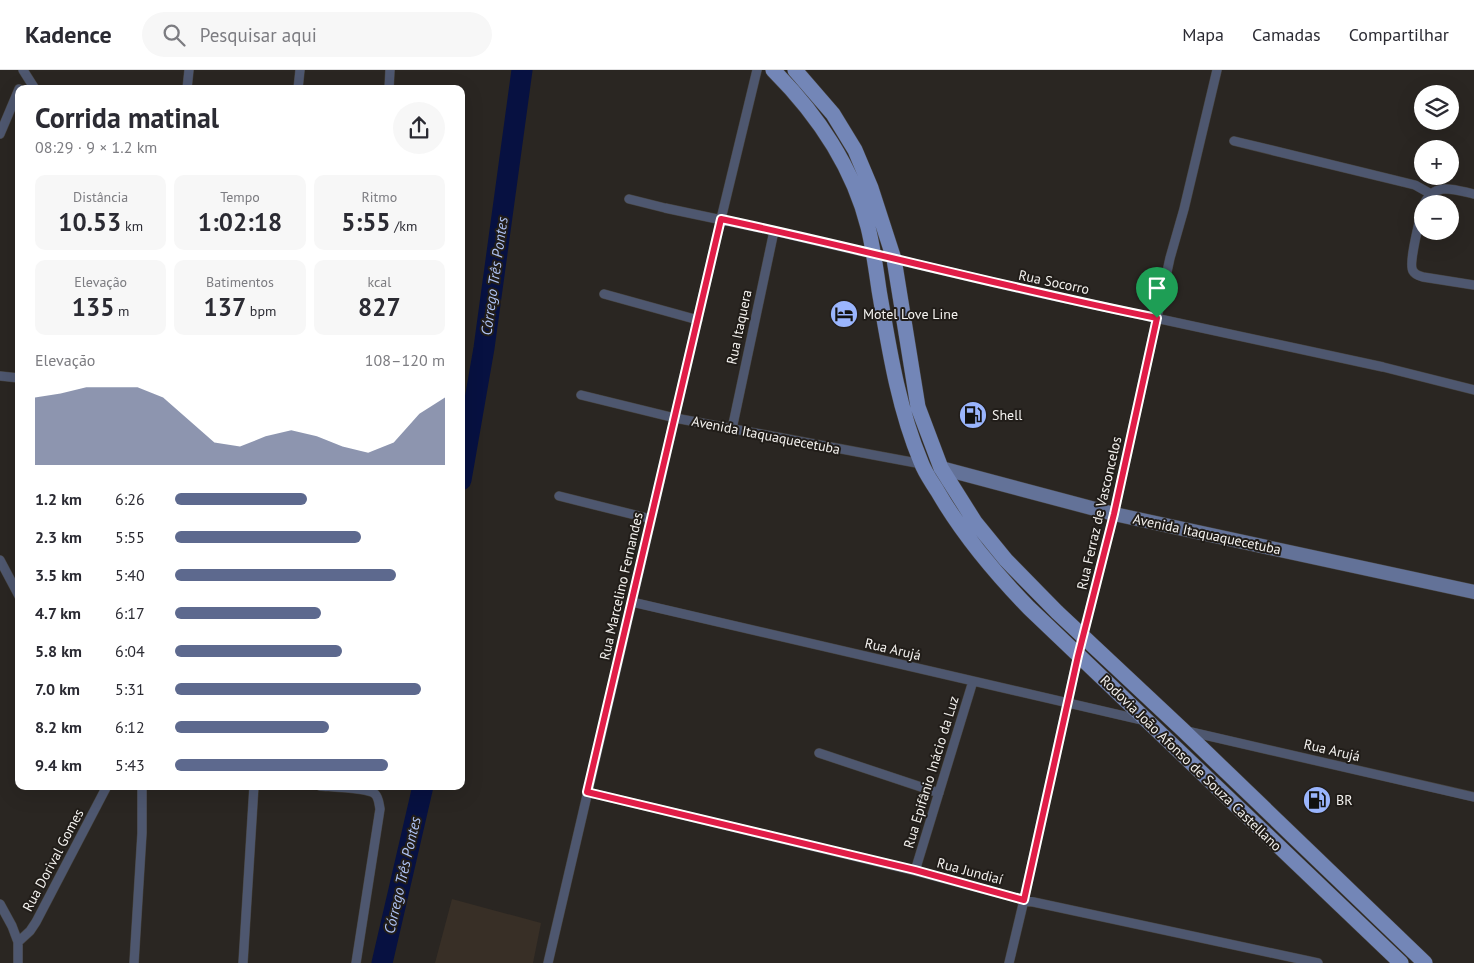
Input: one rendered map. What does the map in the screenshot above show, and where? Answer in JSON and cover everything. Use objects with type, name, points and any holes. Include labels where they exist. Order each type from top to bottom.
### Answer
[{"type":"main road","name":"Rodovia João Afonso de Souza Castellano","points":[[773,70],[804,103],[823,130],[860,200],[868,226],[890,355],[900,400],[922,464],[949,511],[981,556],[1028,608],[1401,963]]},
{"type":"main road","name":"Rodovia João Afonso de Souza Castellano","points":[[795,70],[833,114],[854,150],[871,188],[894,259],[918,407],[942,468],[975,522],[1006,560],[1083,638],[1184,730],[1424,963]]},
{"type":"street","points":[[187,85],[189,70]]},
{"type":"street","points":[[298,85],[300,70]]},
{"type":"street","points":[[389,85],[390,70]]},
{"type":"street","name":"Rua Marcelino Fernandes","points":[[548,963],[721,219],[758,70]]},
{"type":"street","name":"Rua Ferraz de Vasconcelos","points":[[1009,963],[1078,656],[1114,514],[1157,318],[1217,70]]},
{"type":"street","points":[[25,71],[33,85]]},
{"type":"street","points":[[20,85],[25,71]]},
{"type":"street","points":[[0,134],[15,98]]},
{"type":"street","points":[[1234,141],[1415,185],[1431,194],[1445,188],[1474,194]]},
{"type":"street","name":"Rua Socorro","points":[[629,199],[774,230],[1030,292],[1382,367],[1474,390]]},
{"type":"street","name":"Rua Itaquera","points":[[732,429],[774,230]]},
{"type":"street","points":[[1415,240],[1411,261],[1413,271],[1417,275],[1474,285]]},
{"type":"street","points":[[604,294],[698,320]]},
{"type":"street","points":[[0,376],[15,378]]},
{"type":"street","name":"Avenida Itaquaquecetuba","points":[[581,396],[675,418],[922,464]]},
{"type":"street","name":"Avenida Itaquaquecetuba","points":[[942,468],[1114,514],[1474,592]]},
{"type":"street","points":[[559,496],[651,519]]},
{"type":"street","points":[[0,560],[15,588]]},
{"type":"street","name":"Rua Arujá","points":[[632,602],[1148,722]]},
{"type":"street","name":"Rua Epifânio Inácio da Luz","points":[[915,870],[973,681]]},
{"type":"street","name":"Rua Arujá","points":[[1184,730],[1474,797]]},
{"type":"street","points":[[819,753],[939,793]]},
{"type":"street","name":"Rua Dorival Gomes","points":[[18,942],[36,922],[105,790]]},
{"type":"street","points":[[134,963],[142,833],[142,790]]},
{"type":"street","points":[[243,963],[254,790]]},
{"type":"street","points":[[356,963],[380,809],[375,794],[368,790]]},
{"type":"street","name":"Rua Jundiaí","points":[[587,792],[915,870],[1024,900],[1318,963]]},
{"type":"street","points":[[0,904],[18,942],[18,963]]},
{"type":"shaded area","points":[[452,899],[541,923],[533,963],[435,963]]},
{"type":"waterway","name":"Córrego Três Pontes","points":[[465,457],[484,348],[522,70]]},
{"type":"waterway","name":"Córrego Três Pontes","points":[[382,963],[422,790]]},
{"type":"place","name":"Motel Love Line","points":[[844,314]]},
{"type":"place","name":"Shell","points":[[973,415]]},
{"type":"place","name":"BR","points":[[1317,800]]},
{"type":"route","points":[[721,219],[1030,292],[1157,318],[1114,514],[1078,656],[1024,900],[915,870],[587,792],[721,219]]}]
